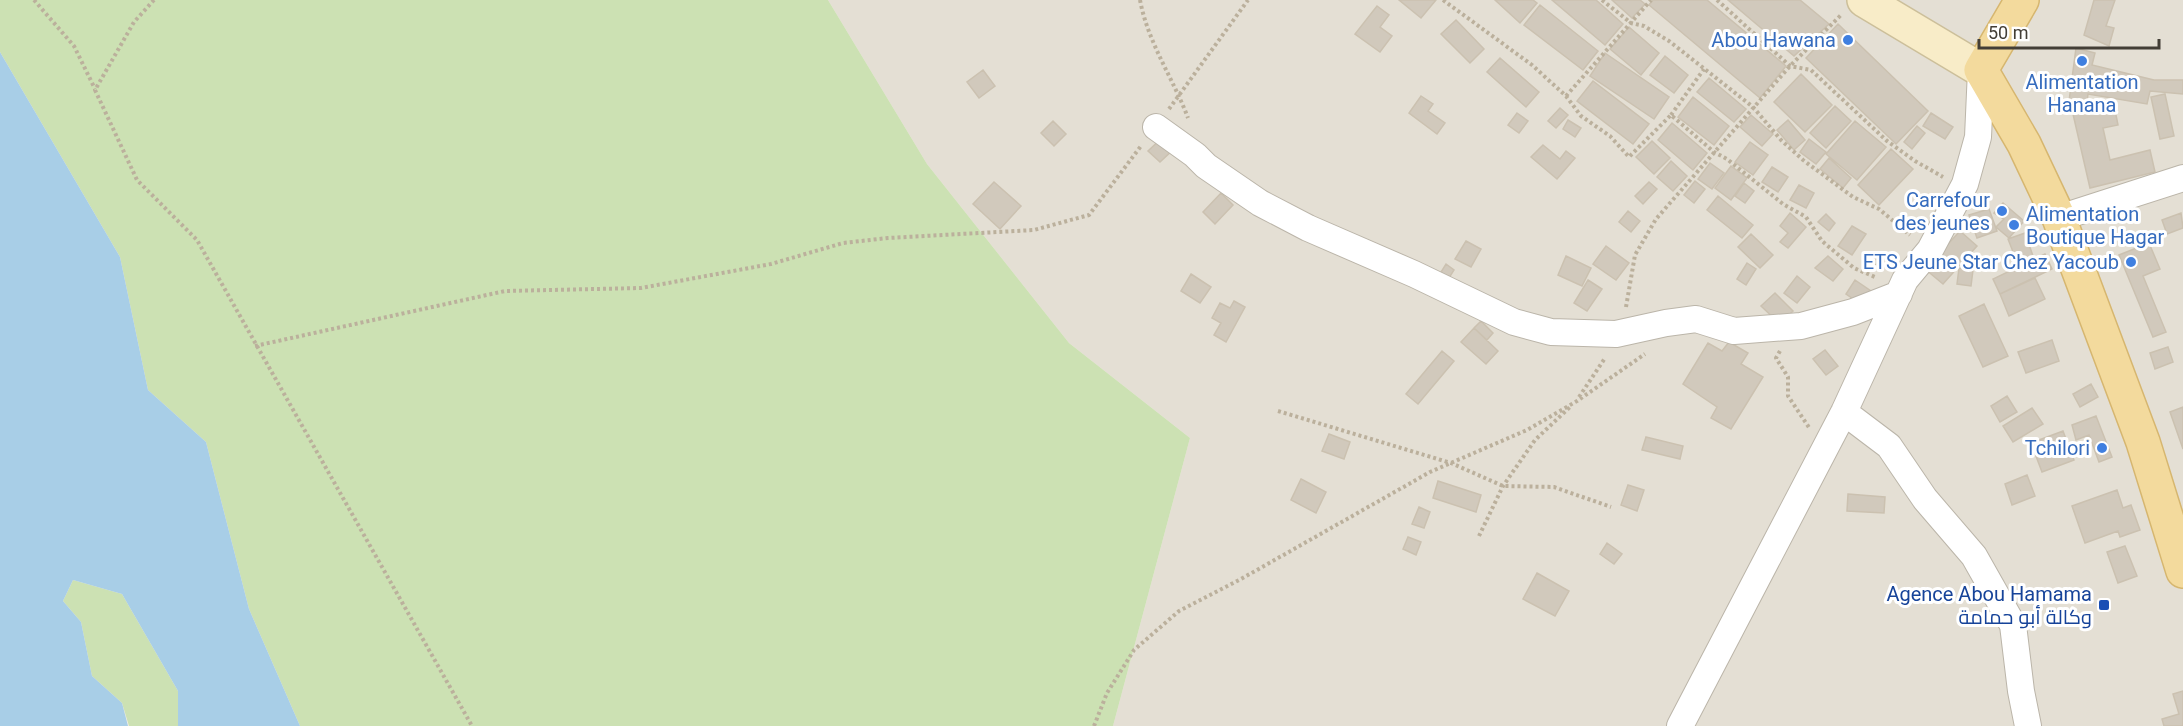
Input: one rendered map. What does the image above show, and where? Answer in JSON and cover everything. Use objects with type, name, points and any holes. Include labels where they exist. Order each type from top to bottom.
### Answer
[{"type":"main road","points":[[1981,70],[2022,0]]},
{"type":"main road","points":[[1854,6],[1981,70],[2024,144],[2059,218],[2143,442],[2183,571]]},
{"type":"street","points":[[1680,726],[1844,412],[1902,287],[1930,250],[1965,184],[1978,137],[1981,70]]},
{"type":"street","points":[[1156,127],[1195,155],[1206,166],[1260,203],[1308,228],[1414,274],[1514,322],[1551,332],[1616,334],[1696,319],[1734,331],[1801,326],[1853,312],[1902,287]]},
{"type":"street","points":[[2059,218],[2183,178]]},
{"type":"street","points":[[1844,412],[1889,446],[1925,499],[1974,556],[2013,625],[2028,726]]},
{"type":"path","points":[[34,0],[74,46],[136,180],[197,240],[472,726]]},
{"type":"path","points":[[95,90],[134,22],[154,0]]},
{"type":"path","points":[[1140,0],[1144,20],[1157,52],[1179,94],[1191,128]]},
{"type":"path","points":[[255,346],[504,291],[640,288],[771,264],[843,243],[888,238],[1034,230],[1089,215],[1248,0]]},
{"type":"path","points":[[1443,0],[1532,65],[1566,96],[1581,116],[1610,136],[1629,157],[1671,115],[1704,69]]},
{"type":"path","points":[[1602,0],[1631,23],[1644,26],[1669,41],[1753,107],[1781,140],[1803,160],[1853,197],[1879,209],[1930,250]]},
{"type":"path","points":[[1566,96],[1651,0]]},
{"type":"path","points":[[1717,0],[1790,66],[1810,70],[1854,112],[1915,161],[1937,175],[1965,184]]},
{"type":"path","points":[[1479,536],[1503,486],[1535,440],[1577,400],[1602,365],[1623,321],[1635,255],[1656,219],[1790,66],[1854,6]]},
{"type":"path","points":[[1671,115],[1714,152],[1727,159],[1783,204],[1806,217],[1821,241],[1854,268],[1902,287]]},
{"type":"path","points":[[1801,326],[1785,341],[1776,358],[1788,377],[1788,396],[1824,449]]},
{"type":"path","points":[[1094,726],[1107,693],[1134,650],[1179,611],[1241,579],[1430,471],[1527,430],[1577,400],[1646,353]]},
{"type":"path","points":[[1278,411],[1451,463],[1503,486],[1554,487],[1611,507]]},
{"type":"shaded area","points":[[828,0],[2183,0],[2183,726],[1113,726],[1190,438],[1069,343],[927,164]]},
{"type":"green space","points":[[0,0],[828,0],[927,164],[1069,343],[1190,438],[1113,726],[300,726],[249,609],[206,442],[148,390],[120,257],[0,52]]},
{"type":"green space","points":[[73,580],[122,594],[178,691],[178,726],[129,726],[122,703],[92,676],[81,622],[63,601]]},
{"type":"water","points":[[0,52],[120,257],[148,390],[206,442],[249,609],[300,726],[178,726],[178,691],[122,594],[73,580],[63,601],[81,622],[92,676],[122,703],[128,726],[0,726]]},
{"type":"building","points":[[1399,0],[1436,0],[1421,18]]},
{"type":"building","points":[[1495,0],[1533,0],[1537,3],[1520,23]]},
{"type":"building","points":[[1552,0],[1596,0],[1623,24],[1605,45]]},
{"type":"building","points":[[1612,0],[1640,0],[1645,4],[1632,18]]},
{"type":"building","points":[[1653,0],[1707,0],[1786,66],[1760,98],[1649,5]]},
{"type":"building","points":[[1728,0],[1800,0],[1829,24],[1794,56]]},
{"type":"building","points":[[2094,0],[2115,0],[2106,26],[2114,28],[2109,46],[2084,35]]},
{"type":"building","points":[[1540,5],[1598,51],[1583,70],[1524,25]]},
{"type":"building","points":[[1377,6],[1389,15],[1380,27],[1392,36],[1380,52],[1355,34]]},
{"type":"building","points":[[1456,20],[1484,49],[1470,63],[1441,34]]},
{"type":"building","points":[[1838,24],[1928,111],[1896,144],[1806,58]]},
{"type":"building","points":[[1629,27],[1659,53],[1641,75],[1610,49]]},
{"type":"building","points":[[2076,48],[2095,53],[2092,65],[2154,80],[2183,80],[2183,94],[2150,91],[2147,104],[2088,94],[2086,110],[2068,109]]},
{"type":"building","points":[[1605,53],[1669,97],[1654,119],[1590,76]]},
{"type":"building","points":[[1665,56],[1688,75],[1674,93],[1650,75]]},
{"type":"building","points":[[1500,58],[1539,92],[1526,107],[1487,72]]},
{"type":"building","points":[[983,70],[995,86],[979,98],[967,82]]},
{"type":"building","points":[[1801,74],[1832,105],[1805,132],[1774,102]]},
{"type":"building","points":[[1709,78],[1746,109],[1734,122],[1697,92]]},
{"type":"building","points":[[1593,81],[1649,124],[1633,144],[1577,101]]},
{"type":"building","points":[[2165,94],[2174,136],[2160,139],[2151,97]]},
{"type":"building","points":[[1421,96],[1433,104],[1428,111],[1445,123],[1437,134],[1409,113]]},
{"type":"building","points":[[1693,97],[1729,126],[1714,145],[1678,117]]},
{"type":"building","points":[[2114,105],[2118,125],[2103,128],[2110,160],[2150,150],[2155,172],[2090,188],[2073,114]]},
{"type":"building","points":[[1835,106],[1851,121],[1826,148],[1810,133]]},
{"type":"building","points":[[1560,108],[1568,115],[1556,128],[1548,121]]},
{"type":"building","points":[[1517,113],[1528,121],[1519,133],[1508,125]]},
{"type":"building","points":[[1931,113],[1953,127],[1945,139],[1923,126]]},
{"type":"building","points":[[1751,115],[1773,134],[1762,146],[1740,127]]},
{"type":"building","points":[[1568,120],[1581,128],[1575,137],[1563,129]]},
{"type":"building","points":[[1788,120],[1805,140],[1794,150],[1777,130]]},
{"type":"building","points":[[1053,121],[1066,134],[1054,146],[1041,133]]},
{"type":"building","points":[[1855,121],[1886,147],[1857,180],[1826,154]]},
{"type":"building","points":[[1672,123],[1707,153],[1693,170],[1658,140]]},
{"type":"building","points":[[1917,126],[1925,133],[1912,149],[1904,142]]},
{"type":"building","points":[[1163,137],[1175,148],[1160,162],[1148,151]]},
{"type":"building","points":[[1809,139],[1826,152],[1816,164],[1800,152]]},
{"type":"building","points":[[1652,141],[1670,158],[1654,174],[1636,157]]},
{"type":"building","points":[[1750,142],[1768,155],[1753,175],[1735,162]]},
{"type":"building","points":[[1543,145],[1560,159],[1566,151],[1575,158],[1557,179],[1531,157]]},
{"type":"building","points":[[1891,149],[1913,169],[1879,205],[1858,185]]},
{"type":"building","points":[[1829,158],[1851,178],[1843,188],[1820,169]]},
{"type":"building","points":[[1671,161],[1687,176],[1673,191],[1657,177]]},
{"type":"building","points":[[1710,163],[1724,173],[1712,189],[1698,179]]},
{"type":"building","points":[[1731,166],[1747,178],[1731,200],[1715,188]]},
{"type":"building","points":[[1772,167],[1788,177],[1778,192],[1762,182]]},
{"type":"building","points":[[1695,181],[1705,189],[1694,203],[1684,195]]},
{"type":"building","points":[[994,182],[1021,206],[1000,229],[973,204]]},
{"type":"building","points":[[1649,182],[1657,189],[1643,204],[1635,196]]},
{"type":"building","points":[[1744,183],[1754,191],[1745,203],[1735,196]]},
{"type":"building","points":[[1799,185],[1814,193],[1806,208],[1790,200]]},
{"type":"building","points":[[1221,193],[1233,205],[1215,224],[1203,212]]},
{"type":"building","points":[[1718,196],[1753,225],[1742,238],[1707,210]]},
{"type":"building","points":[[2003,203],[2024,221],[2009,238],[1996,227],[2004,219],[1994,213]]},
{"type":"building","points":[[1989,209],[1997,231],[1977,238],[1969,215]]},
{"type":"building","points":[[1628,211],[1640,221],[1631,232],[1619,222]]},
{"type":"building","points":[[1790,213],[1806,227],[1788,248],[1780,242],[1788,233],[1780,226]]},
{"type":"building","points":[[2181,213],[2183,228],[2167,234],[2162,220]]},
{"type":"building","points":[[1826,214],[1835,223],[1829,231],[1818,222]]},
{"type":"building","points":[[1852,226],[1866,234],[1852,255],[1838,246]]},
{"type":"building","points":[[1960,231],[1977,246],[1943,284],[1925,269]]},
{"type":"building","points":[[2025,233],[2033,256],[2017,262],[2008,239]]},
{"type":"building","points":[[1751,234],[1773,255],[1760,268],[1738,247]]},
{"type":"building","points":[[1466,241],[1481,249],[1471,267],[1455,259]]},
{"type":"building","points":[[2149,243],[2160,269],[2143,276],[2166,332],[2153,337],[2119,255]]},
{"type":"building","points":[[1606,246],[1629,263],[1616,280],[1593,264]]},
{"type":"building","points":[[1871,253],[1879,262],[1872,268],[1864,258]]},
{"type":"building","points":[[2045,254],[2052,269],[2000,294],[1993,279]]},
{"type":"building","points":[[1566,256],[1591,268],[1582,286],[1558,275]]},
{"type":"building","points":[[1828,256],[1843,269],[1833,281],[1815,268]]},
{"type":"building","points":[[1747,263],[1756,269],[1746,285],[1737,279]]},
{"type":"building","points":[[1446,264],[1454,270],[1449,278],[1441,272]]},
{"type":"building","points":[[1959,268],[1973,270],[1971,286],[1957,284]]},
{"type":"building","points":[[1191,274],[1211,287],[1200,303],[1181,291]]},
{"type":"building","points":[[1797,276],[1810,287],[1797,303],[1784,293]]},
{"type":"building","points":[[2035,278],[2045,299],[2009,316],[2000,294]]},
{"type":"building","points":[[1588,280],[1602,289],[1587,311],[1574,303]]},
{"type":"building","points":[[1855,280],[1871,291],[1862,305],[1846,294]]},
{"type":"building","points":[[1775,293],[1793,311],[1780,324],[1761,306]]},
{"type":"building","points":[[1234,301],[1245,307],[1226,342],[1214,335],[1221,323],[1212,318],[1220,303],[1230,308]]},
{"type":"building","points":[[1984,304],[2008,356],[1983,367],[1959,316]]},
{"type":"building","points":[[1481,321],[1493,333],[1487,340],[1474,328]]},
{"type":"building","points":[[1474,328],[1498,351],[1486,364],[1461,342]]},
{"type":"building","points":[[2052,340],[2059,361],[2026,373],[2018,352]]},
{"type":"building","points":[[1729,342],[1748,353],[1741,364],[1763,377],[1731,429],[1711,418],[1717,407],[1683,384],[1708,343],[1722,351]]},
{"type":"building","points":[[2168,347],[2173,362],[2155,369],[2150,353]]},
{"type":"building","points":[[1825,350],[1838,366],[1826,375],[1813,359]]},
{"type":"building","points":[[1442,351],[1454,361],[1418,404],[1406,394]]},
{"type":"building","points":[[2091,384],[2098,397],[2080,407],[2073,394]]},
{"type":"building","points":[[2007,396],[2017,412],[2000,422],[1991,406]]},
{"type":"building","points":[[2183,407],[2183,449],[2170,412]]},
{"type":"building","points":[[2032,408],[2043,424],[2013,442],[2003,426]]},
{"type":"building","points":[[2096,416],[2112,457],[2099,462],[2089,435],[2076,440],[2072,425]]},
{"type":"building","points":[[2063,431],[2074,460],[2042,472],[2031,443]]},
{"type":"building","points":[[1329,434],[1350,442],[1344,459],[1322,451]]},
{"type":"building","points":[[1646,437],[1683,446],[1680,459],[1642,450]]},
{"type":"building","points":[[2027,475],[2035,496],[2012,505],[2005,484]]},
{"type":"building","points":[[1301,479],[1326,492],[1316,513],[1291,500]]},
{"type":"building","points":[[1438,481],[1481,495],[1476,512],[1433,498]]},
{"type":"building","points":[[1628,485],[1644,490],[1637,511],[1621,505]]},
{"type":"building","points":[[2117,490],[2123,508],[2131,505],[2140,530],[2120,537],[2118,531],[2085,543],[2072,506]]},
{"type":"building","points":[[1848,494],[1885,497],[1884,513],[1847,511]]},
{"type":"building","points":[[1419,507],[1430,512],[1424,528],[1412,524]]},
{"type":"building","points":[[1408,537],[1421,542],[1416,555],[1403,549]]},
{"type":"building","points":[[1607,543],[1622,554],[1614,564],[1600,554]]},
{"type":"building","points":[[2125,546],[2137,576],[2118,583],[2107,552]]},
{"type":"building","points":[[1537,573],[1569,591],[1555,616],[1523,599]]},
{"type":"building","points":[[2183,691],[2183,726],[2164,726],[2162,719],[2179,714],[2173,694]]},
{"type":"place","name":"Abou Hawana","points":[[1848,40]]},
{"type":"place","name":"Alimentation Hanana","points":[[2082,61]]},
{"type":"place","name":"Carrefour des jeunes","points":[[2002,211]]},
{"type":"place","name":"Alimentation Boutique Hagar","points":[[2014,225]]},
{"type":"place","name":"ETS Jeune Star Chez Yacoub","points":[[2131,262]]},
{"type":"place","name":"Tchilori","points":[[2102,448]]},
{"type":"place","name":"Agence Abou Hamama وكالة أبو حمامة","points":[[2104,605]]}]
